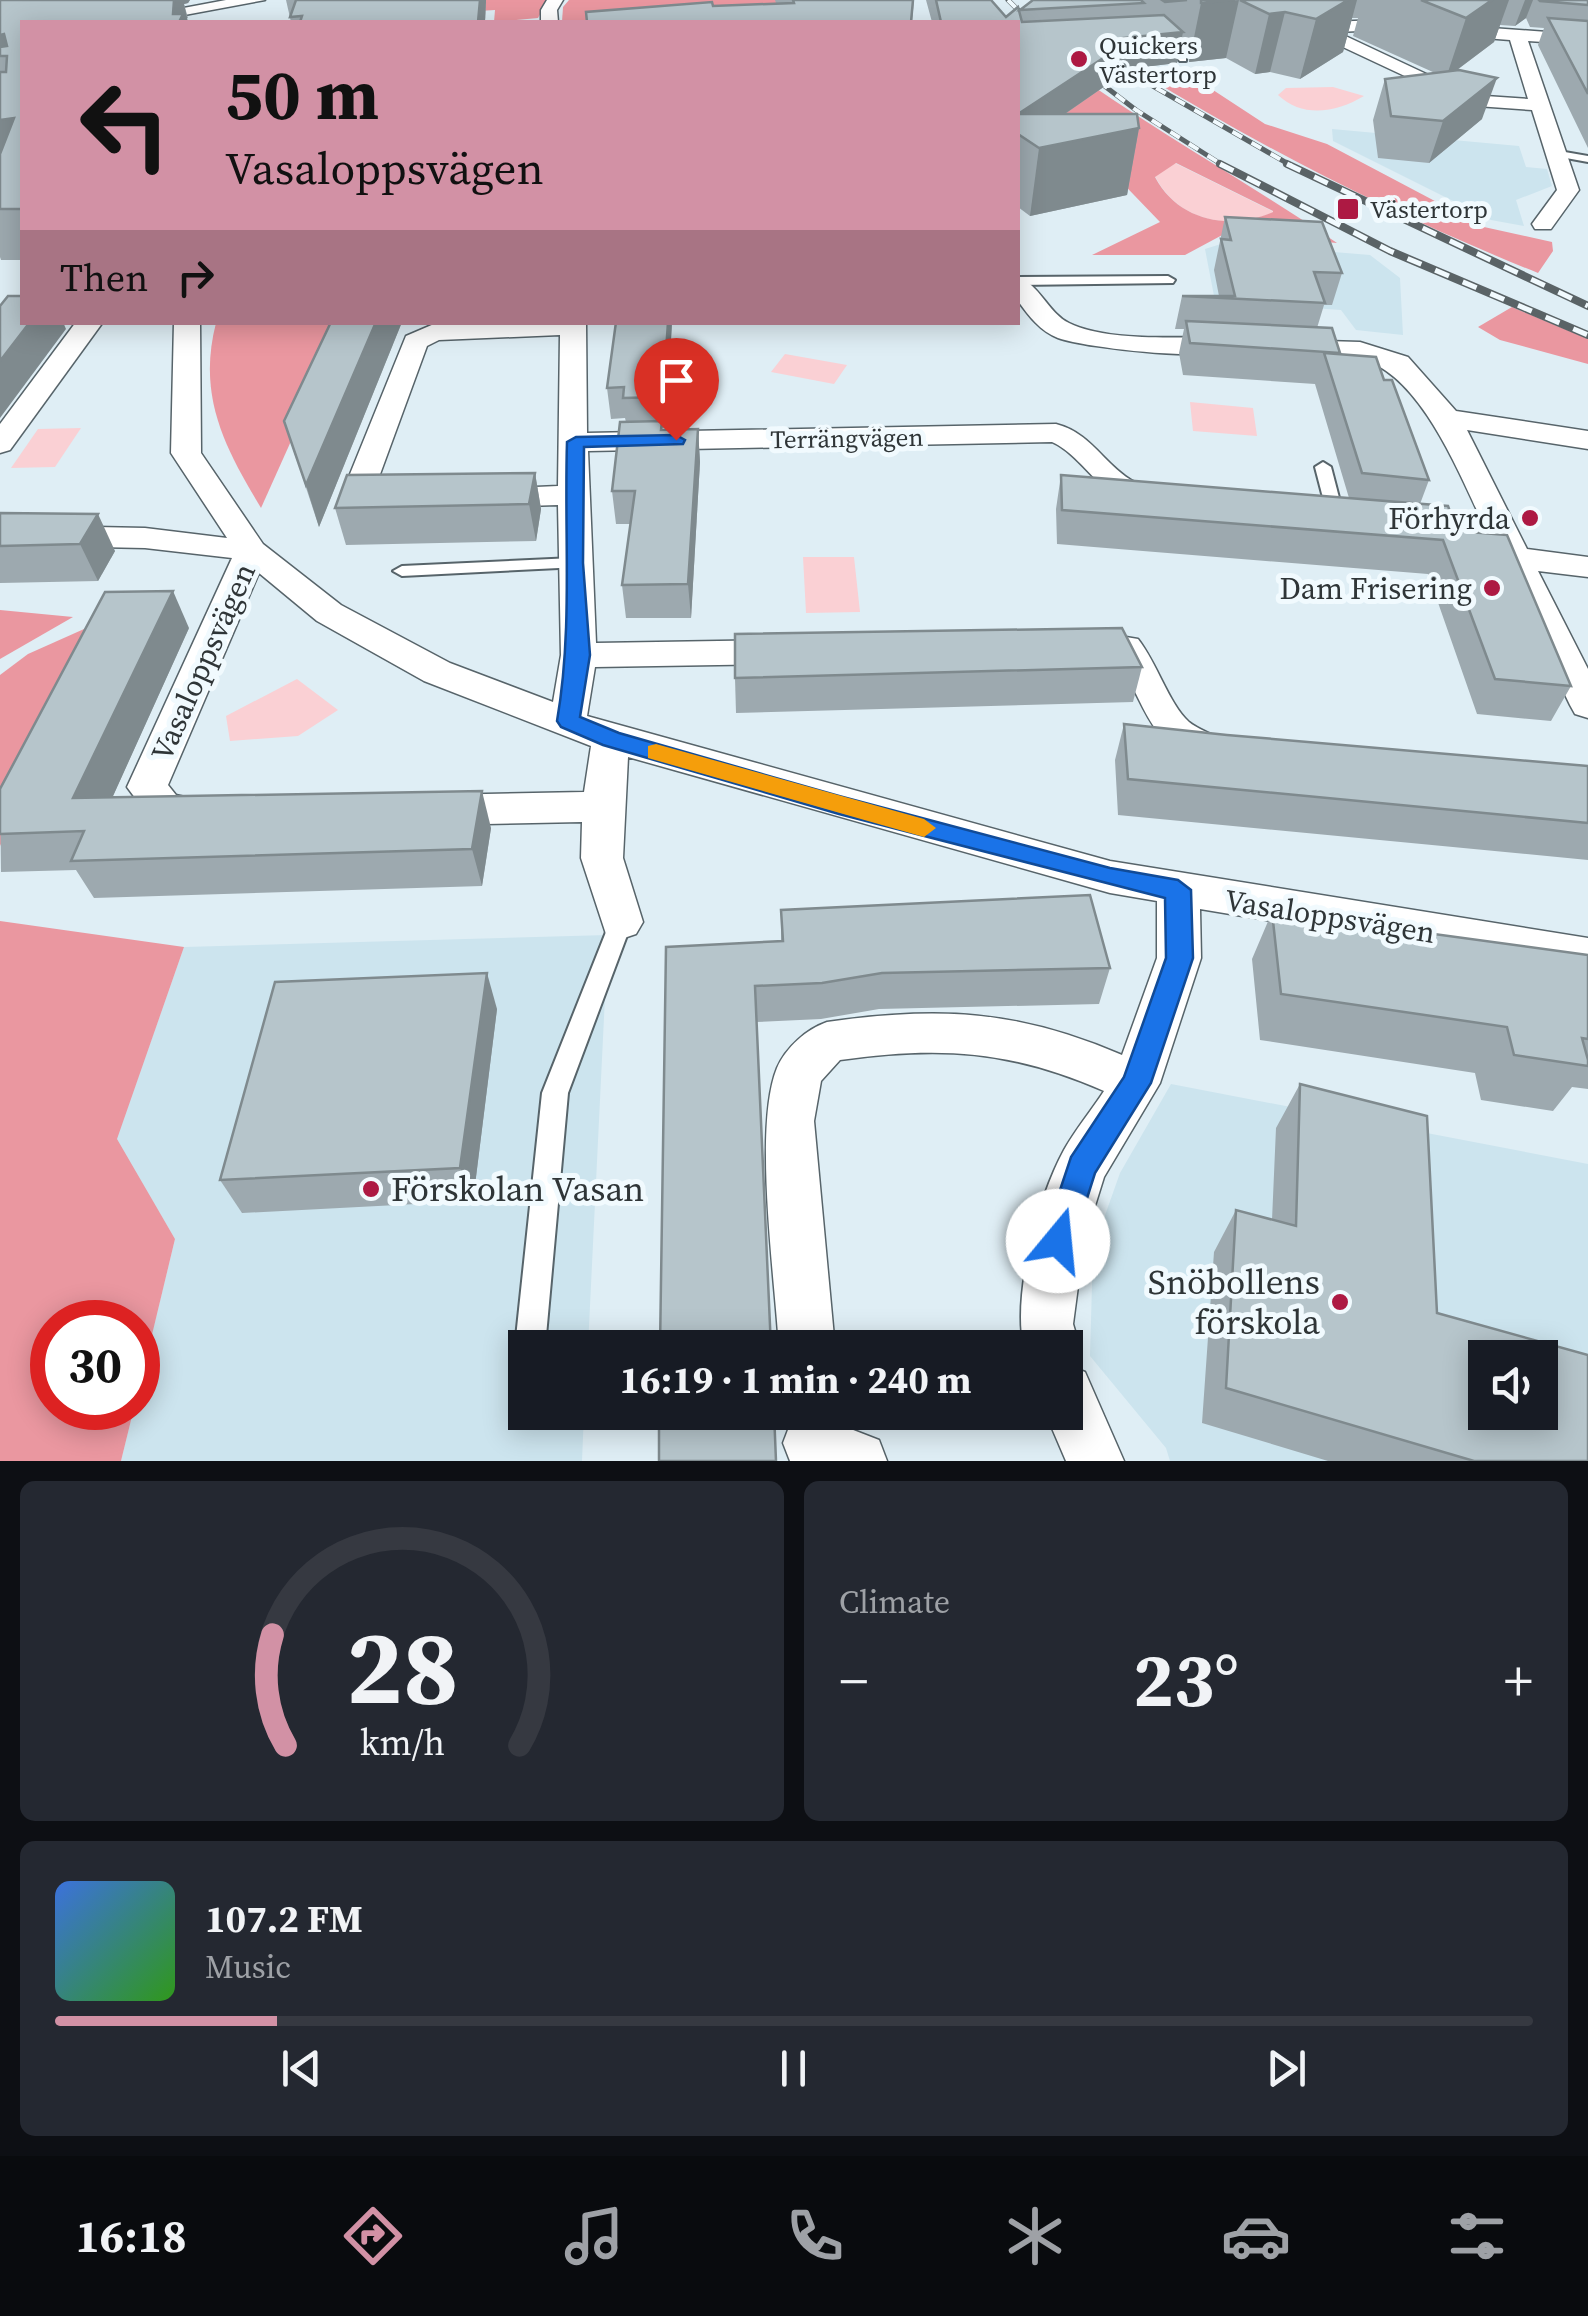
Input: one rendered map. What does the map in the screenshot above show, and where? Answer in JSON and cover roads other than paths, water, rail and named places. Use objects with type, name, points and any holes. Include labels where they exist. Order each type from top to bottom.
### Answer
[{"type":"street","points":[[130,20],[255,0]]},
{"type":"street","points":[[1368,26],[1398,42],[1401,48],[1370,52]]},
{"type":"street","points":[[1277,30],[1368,26],[1588,40]]},
{"type":"street","points":[[1315,28],[1468,99]]},
{"type":"street","points":[[1123,38],[1182,35]]},
{"type":"street","points":[[1517,35],[1568,190],[1543,224]]},
{"type":"street","points":[[1421,99],[1538,104]]},
{"type":"street","points":[[1020,285],[1051,324],[1084,336],[1360,350],[1398,363],[1408,380],[1447,419],[1588,705]]},
{"type":"street","points":[[0,444],[88,325]]},
{"type":"street","name":"Vasaloppsvägen","points":[[187,325],[182,396],[186,453],[252,550],[329,613],[436,672],[611,739],[1110,878],[1588,956]]},
{"type":"street","points":[[423,500],[385,501],[363,479],[415,342],[434,332],[573,325],[574,563],[580,655],[568,721]]},
{"type":"street","points":[[1447,419],[1588,440]]},
{"type":"street","name":"Terrängvägen","points":[[576,442],[1056,433],[1070,437],[1124,493],[1186,503]]},
{"type":"street","points":[[461,498],[575,494]]},
{"type":"street","points":[[1297,511],[1334,514],[1511,546],[1588,567]]},
{"type":"street","points":[[0,536],[145,538],[252,550]]},
{"type":"street","name":"Vasaloppsvägen","points":[[245,814],[205,816],[164,807],[147,787],[252,550]]},
{"type":"street","points":[[1072,646],[1126,647],[1136,658],[1167,726],[1190,743],[1216,753],[1254,756]]},
{"type":"street","points":[[580,655],[822,652]]},
{"type":"street","points":[[611,739],[602,806],[602,858],[622,922]]},
{"type":"street","points":[[404,811],[602,806]]},
{"type":"street","points":[[1048,1330],[1058,1241],[1082,1167],[1136,1083],[1180,958],[1178,890]]},
{"type":"street","points":[[806,1330],[790,1121],[799,1072],[828,1042],[927,1032],[997,1035],[1042,1045],[1136,1083]]},
{"type":"street","points":[[1082,1430],[1095,1461]]},
{"type":"lane","points":[[1131,0],[1131,12],[1183,59]]},
{"type":"lane","points":[[1559,154],[1588,158]]},
{"type":"lane","points":[[1020,283],[1168,280]]},
{"type":"lane","points":[[1323,467],[1334,514]]},
{"type":"lane","points":[[402,571],[574,563]]},
{"type":"lane","points":[[532,1330],[555,1093],[622,922]]},
{"type":"railway","points":[[1008,0],[1036,28]]},
{"type":"railway","points":[[1099,55],[1292,166]]},
{"type":"railway","points":[[1081,68],[1136,110],[1224,166]]},
{"type":"railway","points":[[1220,164],[1390,251],[1588,335]]},
{"type":"railway","points":[[1287,164],[1588,306]]},
{"type":"place","name":"Quickers Västertorp","points":[[1079,59]]},
{"type":"place","name":"Västertorp","points":[[1348,209]]},
{"type":"place","name":"Förhyrda","points":[[1530,518]]},
{"type":"place","name":"Dam Frisering","points":[[1492,588]]},
{"type":"place","name":"Förskolan Vasan","points":[[371,1189]]},
{"type":"place","name":"Snöbollens förskola","points":[[1340,1302]]}]
